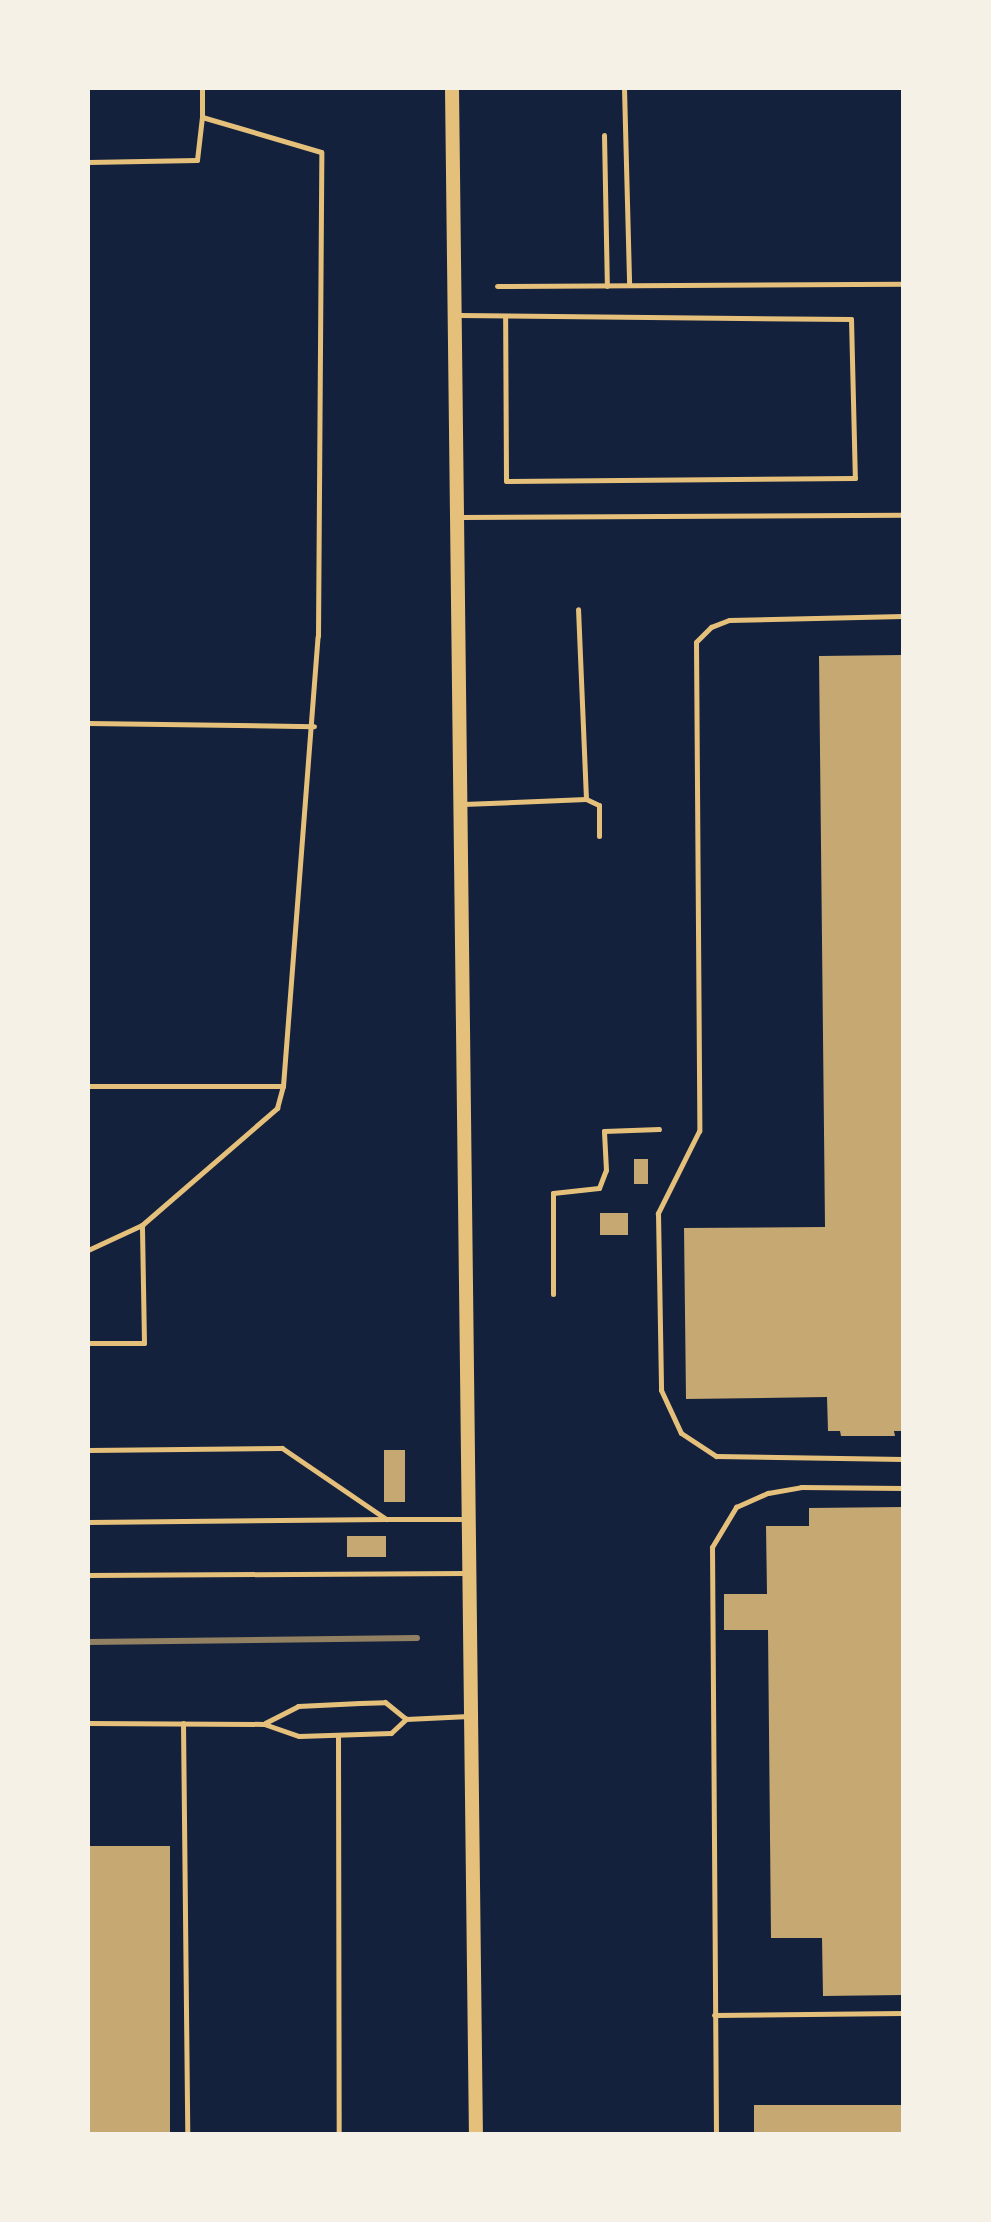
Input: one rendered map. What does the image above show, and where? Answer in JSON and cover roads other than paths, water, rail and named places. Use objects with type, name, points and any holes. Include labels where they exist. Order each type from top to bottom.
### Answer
[{"type":"street","points":[[452,88],[476,2134]]},
{"type":"lane","points":[[88,162],[197,160],[202,88]]},
{"type":"lane","points":[[624,88],[629,285]]},
{"type":"lane","points":[[88,1250],[142,1225],[277,1108],[283,1086],[314,726],[321,152],[202,117]]},
{"type":"lane","points":[[604,135],[607,286]]},
{"type":"lane","points":[[497,286],[903,284]]},
{"type":"lane","points":[[454,315],[851,319],[855,478],[506,481],[505,316]]},
{"type":"lane","points":[[456,517],[903,515]]},
{"type":"lane","points":[[578,609],[586,799]]},
{"type":"lane","points":[[903,616],[729,620],[711,627],[696,642],[699,1131],[658,1213],[661,1390],[681,1433],[716,1456],[903,1459]]},
{"type":"lane","points":[[88,723],[314,726]]},
{"type":"lane","points":[[458,804],[586,799],[599,805],[599,836]]},
{"type":"lane","points":[[88,1086],[283,1086]]},
{"type":"lane","points":[[553,1294],[553,1193],[599,1188],[606,1170],[604,1131],[659,1129]]},
{"type":"lane","points":[[88,1343],[144,1343],[142,1225]]},
{"type":"lane","points":[[88,1450],[282,1448],[386,1519]]},
{"type":"lane","points":[[716,2134],[712,1547],[736,1507],[768,1493],[801,1487],[903,1488]]},
{"type":"lane","points":[[88,1522],[469,1519]]},
{"type":"lane","points":[[88,1575],[471,1573]]},
{"type":"lane","points":[[264,1724],[298,1706],[385,1702],[406,1719]]},
{"type":"lane","points":[[88,1723],[264,1724],[299,1736],[391,1733],[406,1719],[473,1716]]},
{"type":"lane","points":[[183,1723],[187,2134]]},
{"type":"lane","points":[[338,1735],[339,2134]]},
{"type":"lane","points":[[714,2015],[903,2013]]},
{"type":"railway","points":[[88,1642],[417,1638]]}]
